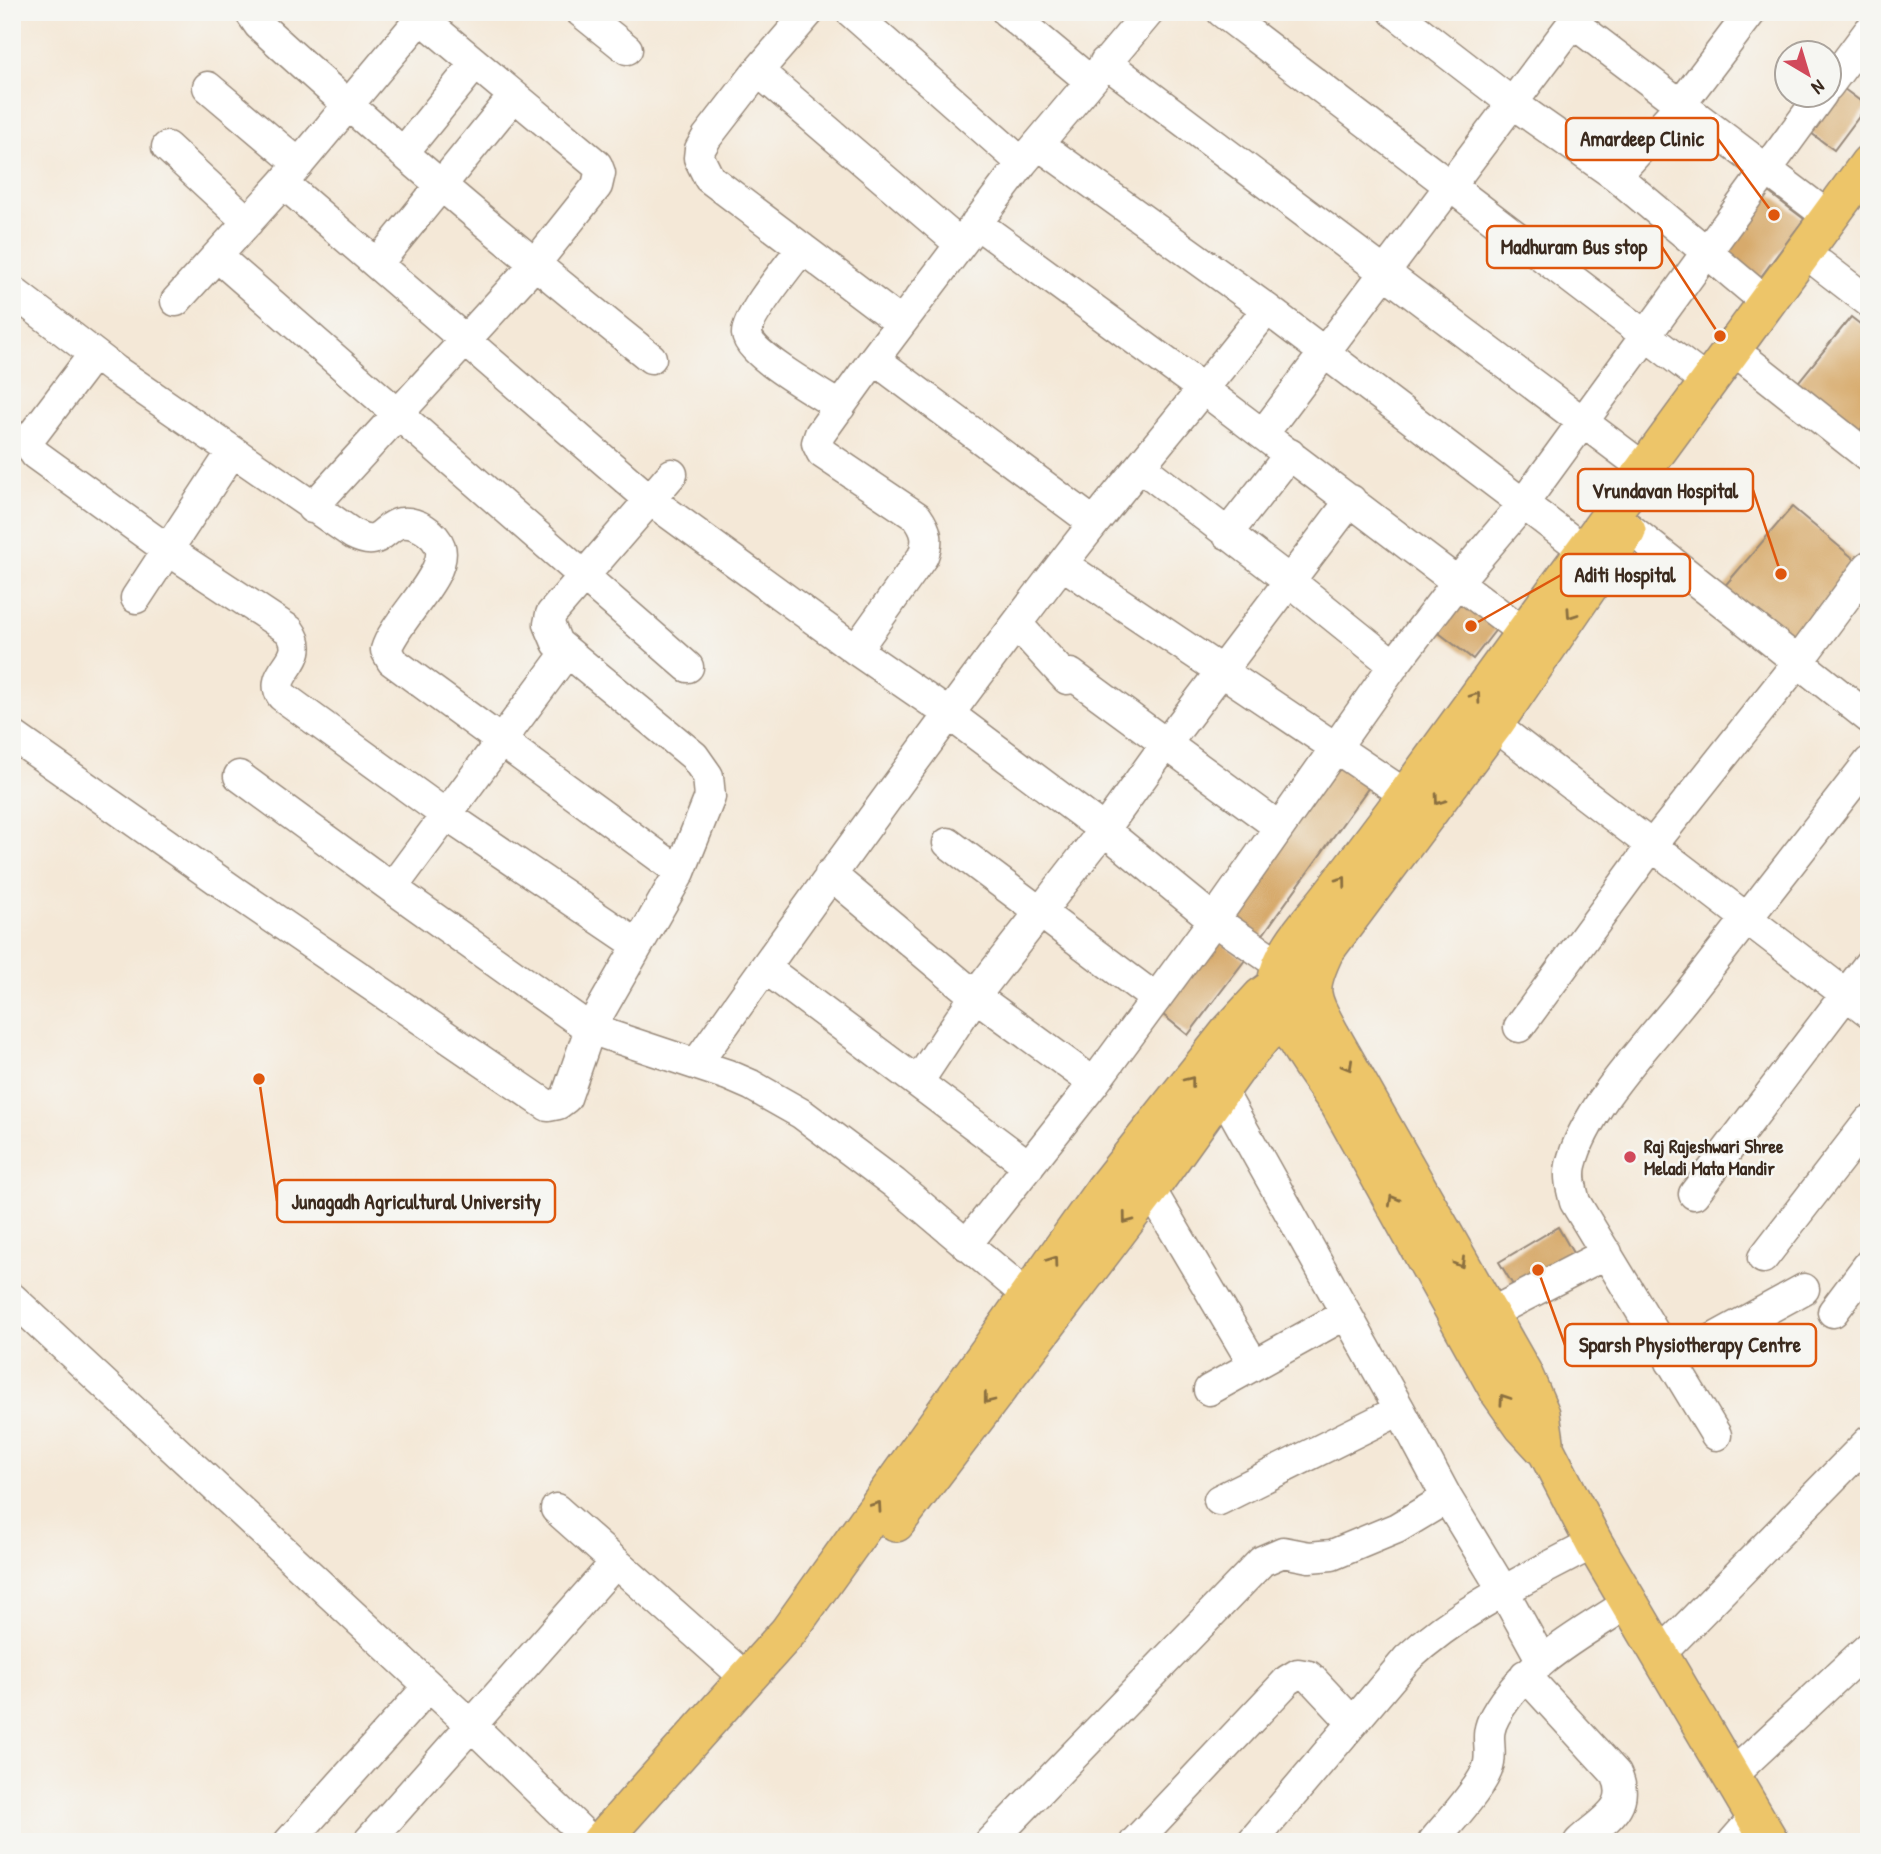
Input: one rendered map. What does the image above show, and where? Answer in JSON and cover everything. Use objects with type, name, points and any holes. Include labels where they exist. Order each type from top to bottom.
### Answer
[{"type":"main road","points":[[631,1842],[767,1689],[831,1609],[1264,1035],[1294,990],[1406,795],[1869,163]]},
{"type":"main road","points":[[600,1842],[788,1632],[1103,1191],[1229,1032],[1261,997],[1294,990],[1325,951],[1494,725],[1661,480],[1869,201]]},
{"type":"main road","points":[[1294,990],[1311,1065],[1339,1104],[1476,1321],[1499,1392],[1523,1426],[1547,1452],[1594,1543],[1732,1775],[1753,1833]]},
{"type":"street","points":[[250,12],[259,24],[348,106],[534,265],[651,358]]},
{"type":"street","points":[[581,12],[627,49]]},
{"type":"street","points":[[809,12],[758,71],[707,137],[700,149],[699,158],[709,178],[901,323]]},
{"type":"street","points":[[851,12],[1030,153],[1267,309],[1324,355],[1584,550]]},
{"type":"street","points":[[1007,12],[1098,71],[1385,272],[1644,468]]},
{"type":"street","points":[[856,649],[923,556],[927,544],[926,531],[917,517],[821,453],[817,443],[820,434],[1030,153],[1149,12]]},
{"type":"street","points":[[1222,12],[1707,382]]},
{"type":"street","points":[[1394,12],[1512,103],[1616,176],[1766,302]]},
{"type":"street","points":[[1616,176],[1681,104],[1751,12]]},
{"type":"street","points":[[1842,67],[1869,29],[1854,12]]},
{"type":"street","points":[[176,301],[218,257],[348,106],[420,14],[513,97],[597,165],[600,173],[597,186],[534,265],[313,508]]},
{"type":"street","points":[[1263,434],[1576,16],[1681,104],[1829,217]]},
{"type":"street","points":[[403,153],[475,64]]},
{"type":"street","points":[[758,71],[968,233],[1204,390],[1523,632]]},
{"type":"street","points":[[208,87],[377,264],[649,499],[949,714],[1104,830],[1214,919],[1294,990]]},
{"type":"street","points":[[377,264],[513,97]]},
{"type":"street","points":[[966,1245],[1157,999],[1394,665],[1458,581],[1523,504],[1812,108]]},
{"type":"street","points":[[167,147],[248,222]]},
{"type":"street","points":[[802,248],[761,304],[750,323],[747,335],[755,351],[840,407]]},
{"type":"street","points":[[218,257],[688,667]]},
{"type":"street","points":[[1821,265],[1869,302]]},
{"type":"street","points":[[12,292],[232,452],[365,540],[386,533],[399,523],[412,523],[428,530],[440,546],[441,559],[433,579],[389,637],[386,650],[392,661],[680,873]]},
{"type":"street","points":[[697,1063],[831,874],[1062,564],[1267,309]]},
{"type":"street","points":[[94,354],[31,437],[30,446],[35,454],[168,550],[289,630],[297,644],[296,652],[278,683],[282,696],[446,815],[638,945]]},
{"type":"street","points":[[874,359],[1094,523]]},
{"type":"street","points":[[1749,362],[1869,457]]},
{"type":"street","points":[[136,598],[232,452]]},
{"type":"street","points":[[1227,534],[1290,454]]},
{"type":"street","points":[[1141,467],[1394,665]]},
{"type":"street","points":[[12,735],[235,892],[548,1106],[558,1104],[566,1098],[605,1034],[638,945],[680,873],[710,797],[708,776],[694,756],[557,643],[549,624],[551,614],[582,576],[672,474]]},
{"type":"street","points":[[918,1082],[975,996],[1042,912],[1351,500]]},
{"type":"street","points":[[1629,528],[1869,718]]},
{"type":"street","points":[[1062,564],[1406,795]]},
{"type":"street","points":[[1519,1027],[1651,847],[1798,662],[1869,566]]},
{"type":"street","points":[[1017,624],[1069,677],[1279,827]]},
{"type":"street","points":[[392,888],[568,652]]},
{"type":"street","points":[[1494,725],[1869,1012]]},
{"type":"street","points":[[1716,1435],[1575,1202],[1570,1181],[1571,1165],[1584,1135],[1619,1078],[1689,993],[1869,762]]},
{"type":"street","points":[[239,776],[392,888],[605,1034],[697,1063],[751,1085],[802,1114],[894,1183],[1028,1296]]},
{"type":"street","points":[[948,843],[1157,999]]},
{"type":"street","points":[[831,874],[975,996],[1094,1083]]},
{"type":"street","points":[[1694,1194],[1869,964]]},
{"type":"street","points":[[765,968],[1029,1167]]},
{"type":"street","points":[[1221,1090],[1447,1498],[1504,1592],[1533,1668],[1616,1774],[1623,1788],[1620,1802],[1610,1815],[1579,1842]]},
{"type":"street","points":[[1763,1258],[1869,1121]]},
{"type":"street","points":[[1150,1189],[1254,1365]]},
{"type":"street","points":[[1476,1321],[1607,1253]]},
{"type":"street","points":[[1833,1312],[1869,1264]]},
{"type":"street","points":[[1671,1362],[1804,1289]]},
{"type":"street","points":[[12,1298],[471,1725],[592,1842]]},
{"type":"street","points":[[1209,1390],[1346,1314]]},
{"type":"street","points":[[1219,1500],[1400,1410]]},
{"type":"street","points":[[1660,1654],[1869,1441]]},
{"type":"street","points":[[990,1842],[1262,1561],[1283,1552],[1309,1556],[1332,1555],[1397,1528],[1447,1498]]},
{"type":"street","points":[[556,1509],[747,1679]]},
{"type":"street","points":[[1252,1842],[1408,1658],[1435,1634],[1504,1592],[1594,1543]]},
{"type":"street","points":[[368,1842],[616,1562]]},
{"type":"street","points":[[1433,1842],[1481,1782],[1489,1763],[1488,1736],[1493,1719],[1509,1692],[1533,1668],[1630,1602]]},
{"type":"street","points":[[1732,1775],[1869,1647]]},
{"type":"street","points":[[1135,1842],[1288,1679],[1298,1674],[1309,1676],[1353,1723]]},
{"type":"street","points":[[289,1842],[429,1686]]},
{"type":"building","points":[[1842,87],[1867,106],[1834,150],[1803,127],[1817,108],[1842,108]]},
{"type":"building","points":[[1767,191],[1804,219],[1757,282],[1719,254]]},
{"type":"building","points":[[1851,317],[1869,331],[1869,420],[1856,435],[1795,386]]},
{"type":"building","points":[[1792,507],[1865,568],[1796,649],[1723,588]]},
{"type":"building","points":[[1462,593],[1501,623],[1473,659],[1435,630]]},
{"type":"building","points":[[1336,763],[1369,787],[1259,940],[1226,917]]},
{"type":"building","points":[[1218,940],[1245,960],[1188,1035],[1162,1014]]},
{"type":"building","points":[[1558,1227],[1577,1260],[1519,1295],[1499,1262]]},
{"type":"place","name":"Amardeep Clinic","points":[[1774,215]]},
{"type":"place","name":"Madhuram Bus stop","points":[[1720,336]]},
{"type":"place","name":"Vrundavan Hospital","points":[[1781,574]]},
{"type":"place","name":"Aditi Hospital","points":[[1471,626]]},
{"type":"place","name":"Junagadh Agricultural University","points":[[259,1079]]},
{"type":"place","name":"Raj Rajeshwari Shree Meladi Mata Mandir","points":[[1630,1157]]},
{"type":"place","name":"Sparsh Physiotherapy Centre","points":[[1538,1270]]}]
